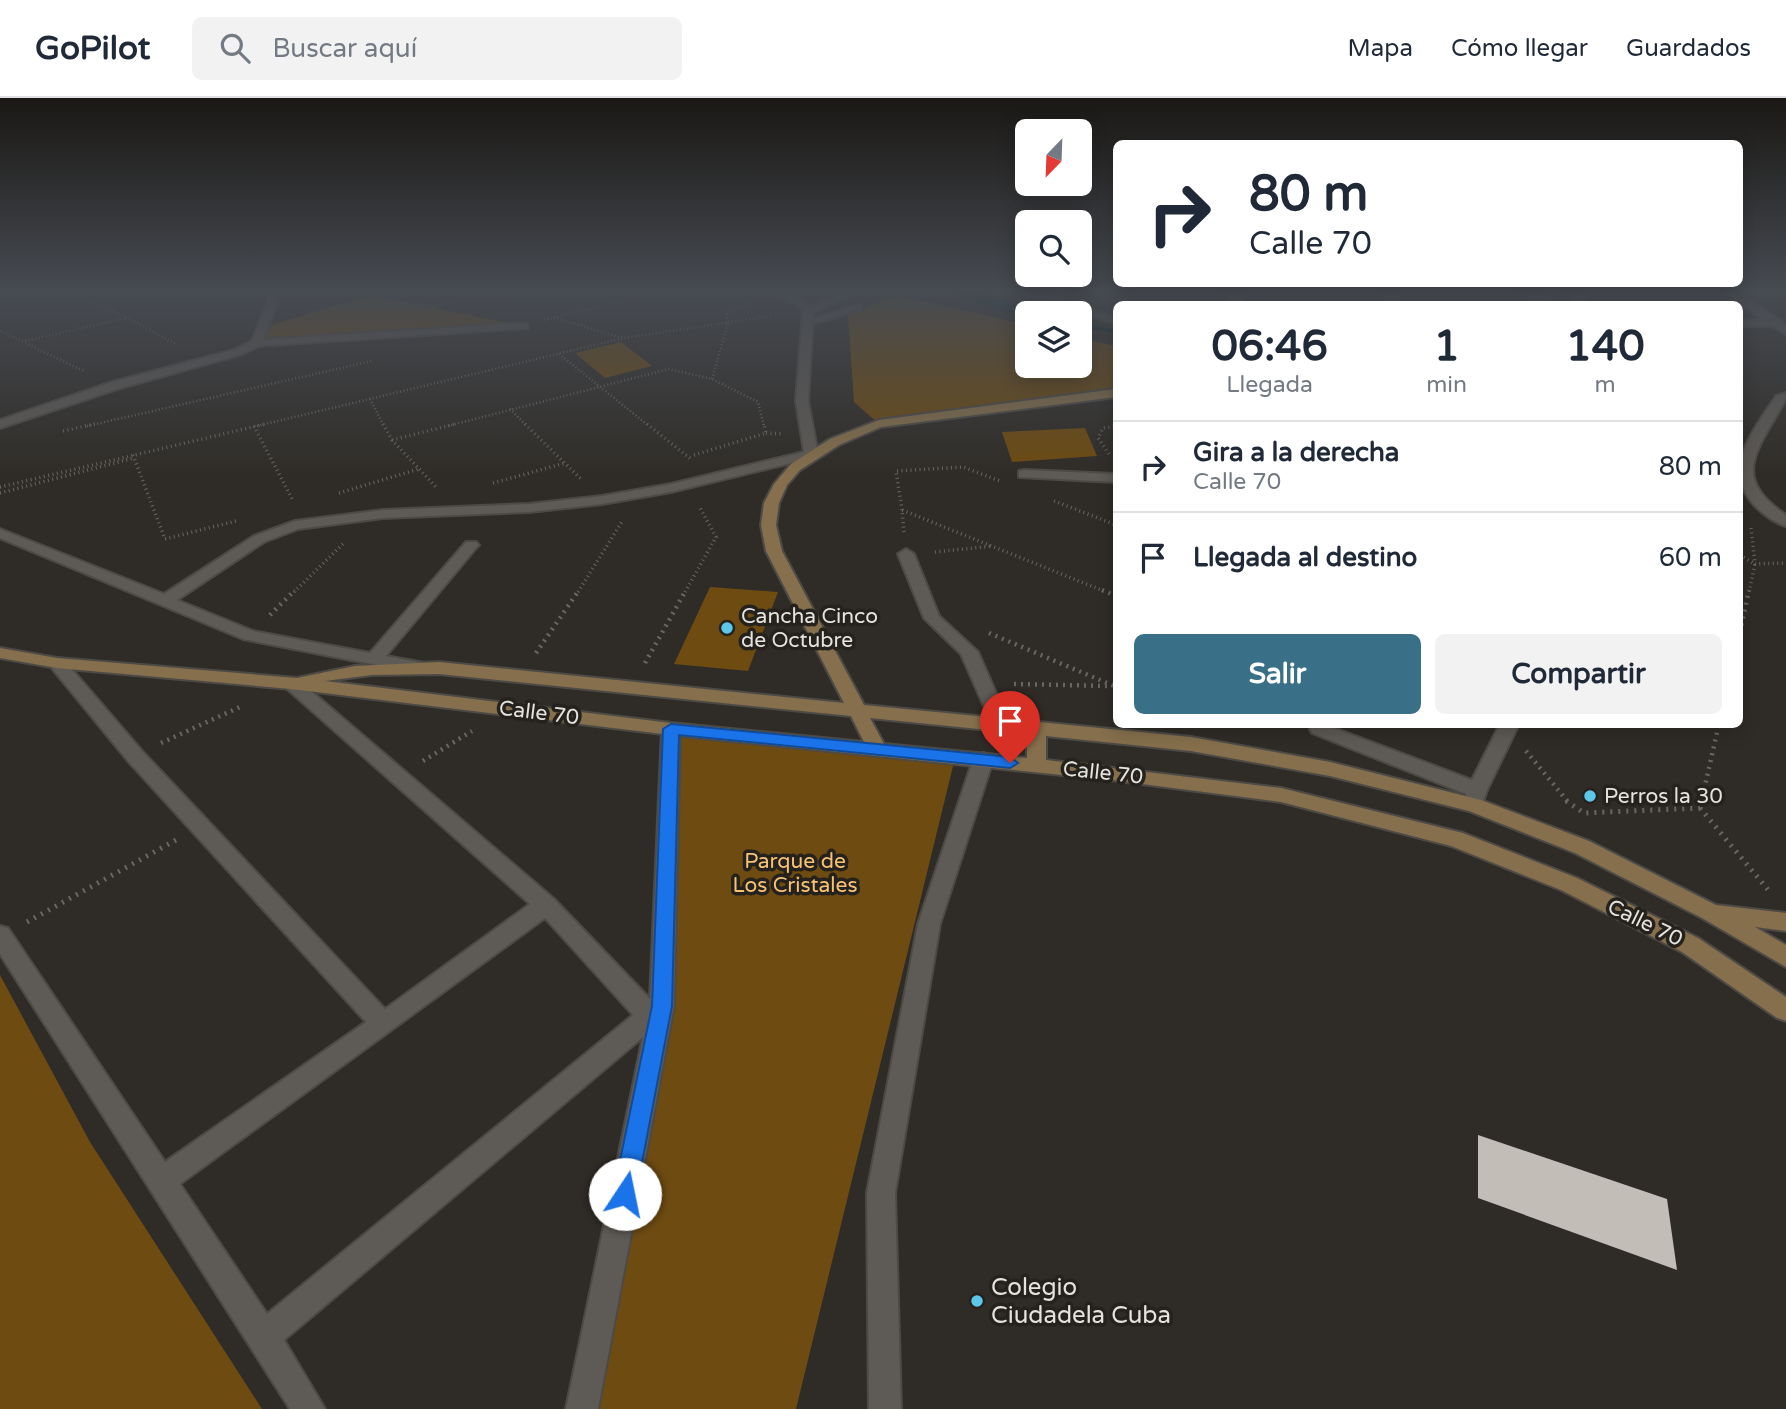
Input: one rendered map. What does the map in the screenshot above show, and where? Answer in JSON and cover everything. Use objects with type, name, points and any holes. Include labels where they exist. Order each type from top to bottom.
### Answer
[{"type":"main road","points":[[878,750],[774,551],[768,528],[769,506],[778,486],[811,454],[844,436],[880,424],[1113,393]]},
{"type":"main road","name":"Calle 70","points":[[0,653],[57,663],[291,683],[671,729],[1036,765],[1281,795],[1456,839],[1569,884],[1690,945],[1786,1010]]},
{"type":"main road","name":"Calle 70","points":[[291,683],[334,673],[418,667],[1191,744],[1329,769],[1476,797],[1710,912],[1786,957]]},
{"type":"main road","points":[[1036,765],[1037,729]]},
{"type":"main road","points":[[1710,912],[1782,912]]},
{"type":"street","points":[[0,424],[113,386],[231,354]]},
{"type":"street","points":[[163,602],[259,539],[276,531],[305,524],[383,514],[529,508],[602,500],[686,484],[811,454],[804,434],[801,376],[804,354]]},
{"type":"street","points":[[1784,520],[1755,501],[1744,481],[1745,461],[1780,399],[1786,397]]},
{"type":"street","points":[[1024,474],[1113,478]]},
{"type":"street","points":[[1750,510],[1784,520]]},
{"type":"street","points":[[0,533],[249,635],[418,667]]},
{"type":"street","points":[[375,658],[471,545]]},
{"type":"street","points":[[906,554],[932,618],[969,652],[1001,725]]},
{"type":"street","points":[[57,663],[135,756],[383,1024]]},
{"type":"street","points":[[291,683],[546,905],[656,1011]]},
{"type":"street","points":[[1319,729],[1476,797],[1508,728]]},
{"type":"street","points":[[582,1409],[656,1011],[671,729]]},
{"type":"street","points":[[885,1409],[881,1193],[929,924],[983,760]]},
{"type":"street","points":[[161,1181],[546,905]]},
{"type":"street","points":[[0,936],[309,1409]]},
{"type":"street","points":[[264,1337],[656,1011]]},
{"type":"path","points":[[49,354],[113,386]]},
{"type":"path","points":[[193,354],[207,362]]},
{"type":"path","points":[[0,492],[254,426],[557,354]]},
{"type":"path","points":[[558,354],[712,477]]},
{"type":"path","points":[[712,379],[719,354]]},
{"type":"path","points":[[57,432],[377,359]]},
{"type":"path","points":[[392,440],[598,384],[669,369],[712,379],[758,402],[766,433],[688,457]]},
{"type":"path","points":[[370,399],[392,440],[457,510]]},
{"type":"path","points":[[509,408],[602,500]]},
{"type":"path","points":[[254,426],[305,524]]},
{"type":"path","points":[[1112,459],[1098,438],[1103,428],[1113,426]]},
{"type":"path","points":[[0,487],[133,457]]},
{"type":"path","points":[[133,457],[165,539],[244,519]]},
{"type":"path","points":[[485,485],[565,463]]},
{"type":"path","points":[[993,546],[906,554],[896,471],[963,467],[1004,482],[1024,474]]},
{"type":"path","points":[[333,495],[419,469]]},
{"type":"path","points":[[631,689],[716,537],[686,484]]},
{"type":"path","points":[[1042,496],[1113,524]]},
{"type":"path","points":[[902,510],[1113,595]]},
{"type":"path","points":[[1743,618],[1755,564],[1750,510]]},
{"type":"path","points":[[519,677],[618,529]]},
{"type":"path","points":[[249,635],[352,534]]},
{"type":"path","points":[[1743,557],[1755,564],[1786,563]]},
{"type":"path","points":[[928,608],[1113,686]]},
{"type":"path","points":[[135,756],[291,683]]},
{"type":"path","points":[[982,683],[1113,687]]},
{"type":"path","points":[[399,777],[507,709]]},
{"type":"path","points":[[1511,728],[1567,802],[1584,813],[1700,808]]},
{"type":"path","points":[[1700,808],[1718,728]]},
{"type":"path","points":[[1700,808],[1782,912]]},
{"type":"path","points":[[0,936],[201,827]]},
{"type":"green space","points":[[576,354],[637,354],[652,366],[605,378]]},
{"type":"green space","points":[[851,354],[1015,354],[1015,378],[1092,378],[1092,354],[1113,354],[1113,393],[879,424],[854,402]]},
{"type":"green space","points":[[1085,428],[1097,456],[1012,462],[1002,432]]},
{"type":"green space","name":"Cancha Cinco de Octubre","points":[[710,587],[778,592],[748,671],[674,664]]},
{"type":"green space","name":"Parque de Los Cristales","points":[[671,729],[955,758],[796,1409],[582,1409],[662,1006]]},
{"type":"green space","points":[[0,975],[90,1142],[262,1409],[0,1409]]},
{"type":"building","points":[[1478,1135],[1667,1199],[1677,1270],[1478,1198]]},
{"type":"place","name":"Cancha Cinco de Octubre","points":[[727,628]]},
{"type":"place","name":"Perros la 30","points":[[1590,796]]},
{"type":"place","name":"Colegio Ciudadela Cuba","points":[[977,1301]]},
{"type":"route","points":[[625,1194],[662,1006],[671,729],[1010,763]]}]
